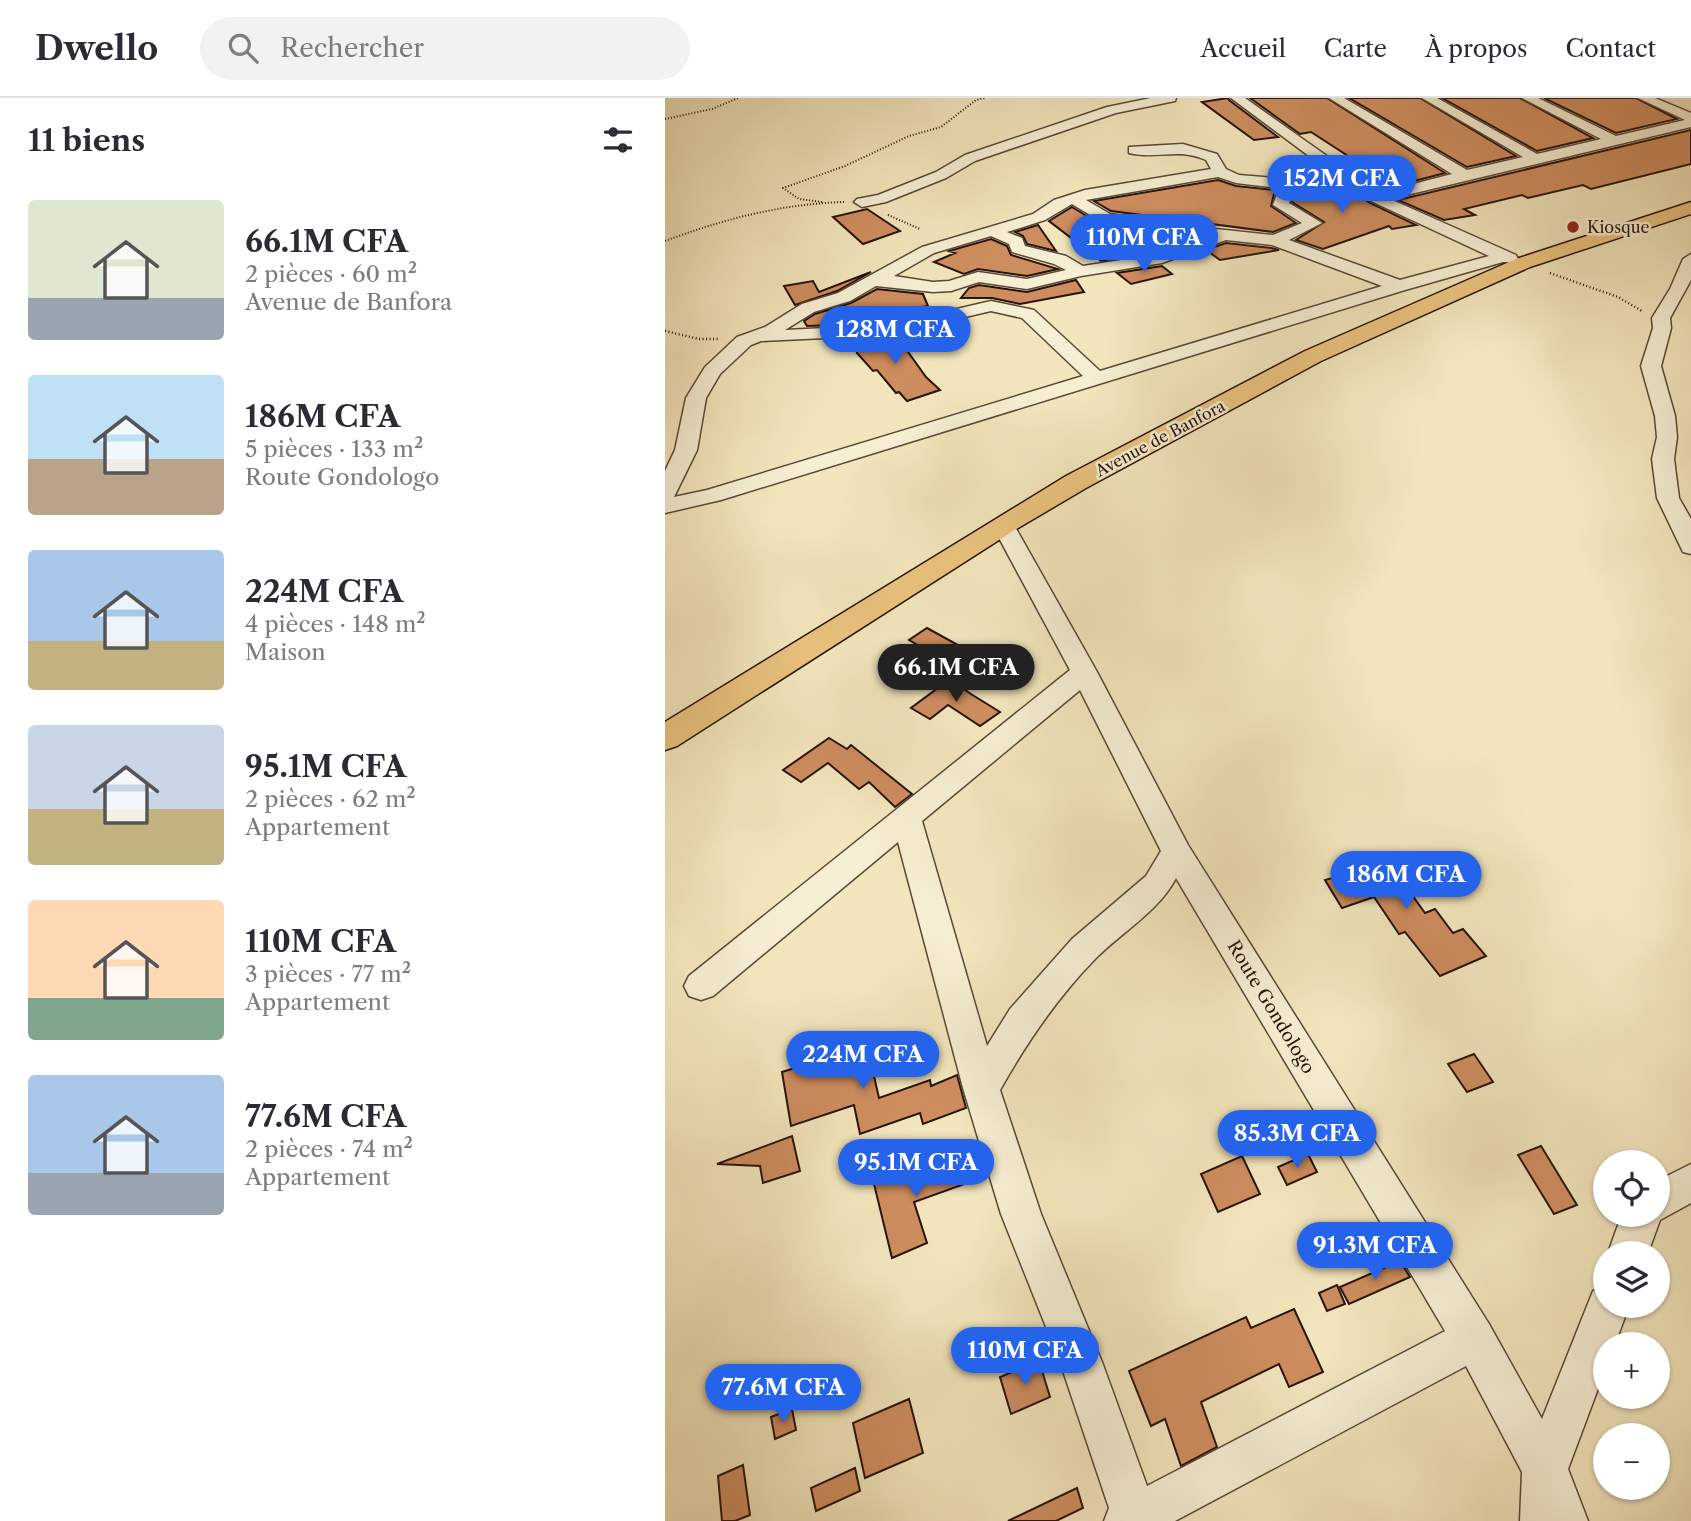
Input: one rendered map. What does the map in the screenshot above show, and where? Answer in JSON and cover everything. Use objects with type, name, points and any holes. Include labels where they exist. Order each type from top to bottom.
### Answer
[{"type":"main road","name":"Avenue de Banfora","points":[[665,738],[1003,524],[1076,482],[1313,356],[1513,260],[1687,213]]},
{"type":"street","points":[[862,202],[881,199],[941,174],[971,158],[1112,110],[1170,98]]},
{"type":"street","points":[[1237,98],[1376,198],[1513,260]]},
{"type":"street","points":[[1335,98],[1464,175]]},
{"type":"street","points":[[1428,98],[1535,158]]},
{"type":"street","points":[[1528,98],[1614,140]]},
{"type":"street","points":[[1644,98],[1691,120]]},
{"type":"street","points":[[1376,198],[1691,120]]},
{"type":"street","points":[[1134,150],[1194,150],[1212,157],[1220,172]]},
{"type":"street","points":[[665,495],[686,450],[696,398],[712,371],[744,341],[771,331],[808,307],[844,297],[928,250],[1039,217],[1059,203],[1220,172],[1236,179],[1287,184],[1331,166]]},
{"type":"street","points":[[1275,240],[1314,223],[1281,205],[1287,184]]},
{"type":"street","points":[[1074,199],[1106,218],[1275,240],[1399,286]]},
{"type":"street","points":[[991,231],[1016,241],[1018,249],[1051,257],[1081,271]]},
{"type":"street","points":[[874,281],[933,287],[951,286],[978,277],[1027,284],[1081,271],[1162,258],[1229,235]]},
{"type":"street","points":[[1690,540],[1668,498],[1663,459],[1667,437],[1665,416],[1651,366],[1661,318],[1679,289],[1691,259]]},
{"type":"street","points":[[665,506],[713,495],[1399,286],[1513,260]]},
{"type":"street","points":[[754,337],[888,330],[991,306],[1028,314],[1096,378]]},
{"type":"street","name":"Route Gondologo","points":[[1003,524],[1084,672],[1176,851],[1474,1339],[1545,1469],[1565,1521]]},
{"type":"street","points":[[701,986],[1084,672]]},
{"type":"street","points":[[906,817],[981,1087],[1021,1214],[1081,1362],[1131,1519],[1474,1339]]},
{"type":"street","points":[[981,1087],[1022,1020],[1084,948],[1157,886],[1176,851]]},
{"type":"street","points":[[1670,1194],[1691,1182]]},
{"type":"street","points":[[1542,1521],[1545,1469],[1603,1318]]},
{"type":"path","points":[[665,119],[712,109],[737,98]]},
{"type":"path","points":[[920,229],[862,202],[799,199],[783,188],[834,170],[909,136],[941,127],[975,100],[985,98]]},
{"type":"path","points":[[665,241],[739,214],[822,202]]},
{"type":"path","points":[[1513,260],[1618,297],[1661,324]]},
{"type":"path","points":[[665,331],[699,339],[754,337]]},
{"type":"building","points":[[1228,98],[1278,137],[1254,140],[1202,102]]},
{"type":"building","points":[[1250,98],[1327,98],[1445,173],[1380,190],[1366,181],[1378,179],[1360,168],[1365,167],[1311,132],[1300,134]]},
{"type":"building","points":[[1349,98],[1420,98],[1516,156],[1467,167]]},
{"type":"building","points":[[1442,98],[1520,98],[1593,138],[1537,151]]},
{"type":"building","points":[[1544,98],[1636,98],[1677,119],[1616,133]]},
{"type":"building","points":[[1691,130],[1691,164],[1591,189],[1583,185],[1528,198],[1522,195],[1464,209],[1475,215],[1444,220],[1398,200]]},
{"type":"building","points":[[1218,180],[1236,186],[1275,190],[1271,206],[1296,223],[1273,232],[1111,211],[1094,201]]},
{"type":"building","points":[[1342,184],[1370,203],[1416,225],[1392,229],[1389,226],[1323,249],[1296,240],[1324,222],[1292,202],[1296,190]]},
{"type":"building","points":[[1072,207],[1100,224],[1194,239],[1158,251],[1101,261],[1049,221]]},
{"type":"building","points":[[867,209],[900,231],[863,244],[833,217]]},
{"type":"building","points":[[1038,225],[1056,251],[1027,244],[1023,236],[1015,232]]},
{"type":"building","points":[[991,239],[1007,246],[1011,255],[1058,269],[1027,276],[978,269],[964,274],[934,262],[955,253],[949,251]]},
{"type":"building","points":[[1226,243],[1279,250],[1220,260],[1209,252],[1185,257]]},
{"type":"building","points":[[1162,266],[1172,274],[1131,284],[1117,273]]},
{"type":"building","points":[[871,272],[837,291],[795,305],[784,286],[813,281],[819,292]]},
{"type":"building","points":[[1076,280],[1084,292],[1020,304],[992,298],[961,298],[969,288],[979,285],[1027,292]]},
{"type":"building","points":[[877,289],[923,294],[928,306],[887,312],[892,321],[888,322],[849,324],[846,314],[837,325],[807,326],[804,321],[815,314],[851,303]]},
{"type":"building","points":[[900,335],[904,342],[901,342],[926,377],[940,390],[907,401],[857,353],[853,339]]},
{"type":"building","points":[[927,628],[978,656],[959,669],[909,640]]},
{"type":"building","points":[[950,679],[1000,712],[980,726],[948,705],[930,719],[911,708]]},
{"type":"building","points":[[829,738],[847,749],[851,745],[912,794],[895,807],[869,782],[859,789],[828,763],[801,782],[783,770]]},
{"type":"building","points":[[1399,852],[1415,873],[1400,878],[1425,913],[1435,909],[1453,933],[1463,929],[1486,956],[1440,976],[1405,932],[1399,934],[1374,897],[1342,908],[1325,880],[1336,877],[1334,874]]},
{"type":"building","points":[[864,1033],[879,1098],[930,1080],[931,1086],[957,1075],[966,1108],[923,1124],[920,1113],[860,1134],[854,1105],[791,1126],[782,1072],[836,1055],[833,1042]]},
{"type":"building","points":[[1474,1054],[1493,1082],[1467,1092],[1448,1064]]},
{"type":"building","points":[[792,1136],[800,1171],[763,1183],[760,1166],[717,1164]]},
{"type":"building","points":[[1541,1146],[1577,1205],[1554,1214],[1518,1155]]},
{"type":"building","points":[[963,1152],[973,1181],[914,1202],[927,1243],[892,1258],[874,1184]]},
{"type":"building","points":[[1308,1154],[1317,1172],[1287,1185],[1278,1167]]},
{"type":"building","points":[[1242,1156],[1260,1194],[1218,1212],[1201,1174]]},
{"type":"building","points":[[1400,1261],[1410,1277],[1349,1304],[1340,1287]]},
{"type":"building","points":[[1337,1285],[1345,1304],[1327,1311],[1319,1293]]},
{"type":"building","points":[[1294,1309],[1323,1372],[1289,1387],[1279,1364],[1201,1402],[1217,1447],[1181,1466],[1165,1419],[1151,1426],[1129,1371],[1246,1317],[1251,1328]]},
{"type":"building","points":[[1039,1361],[1050,1397],[1011,1414],[1000,1377]]},
{"type":"building","points":[[909,1399],[923,1453],[865,1478],[853,1423]]},
{"type":"building","points":[[792,1409],[796,1430],[775,1439],[771,1417]]},
{"type":"building","points":[[743,1465],[750,1515],[735,1521],[722,1521],[718,1476]]},
{"type":"building","points":[[855,1468],[860,1491],[816,1511],[811,1488]]},
{"type":"building","points":[[1077,1488],[1083,1508],[1056,1521],[1008,1521]]},
{"type":"place","name":"Kiosque","points":[[1573,227]]}]
